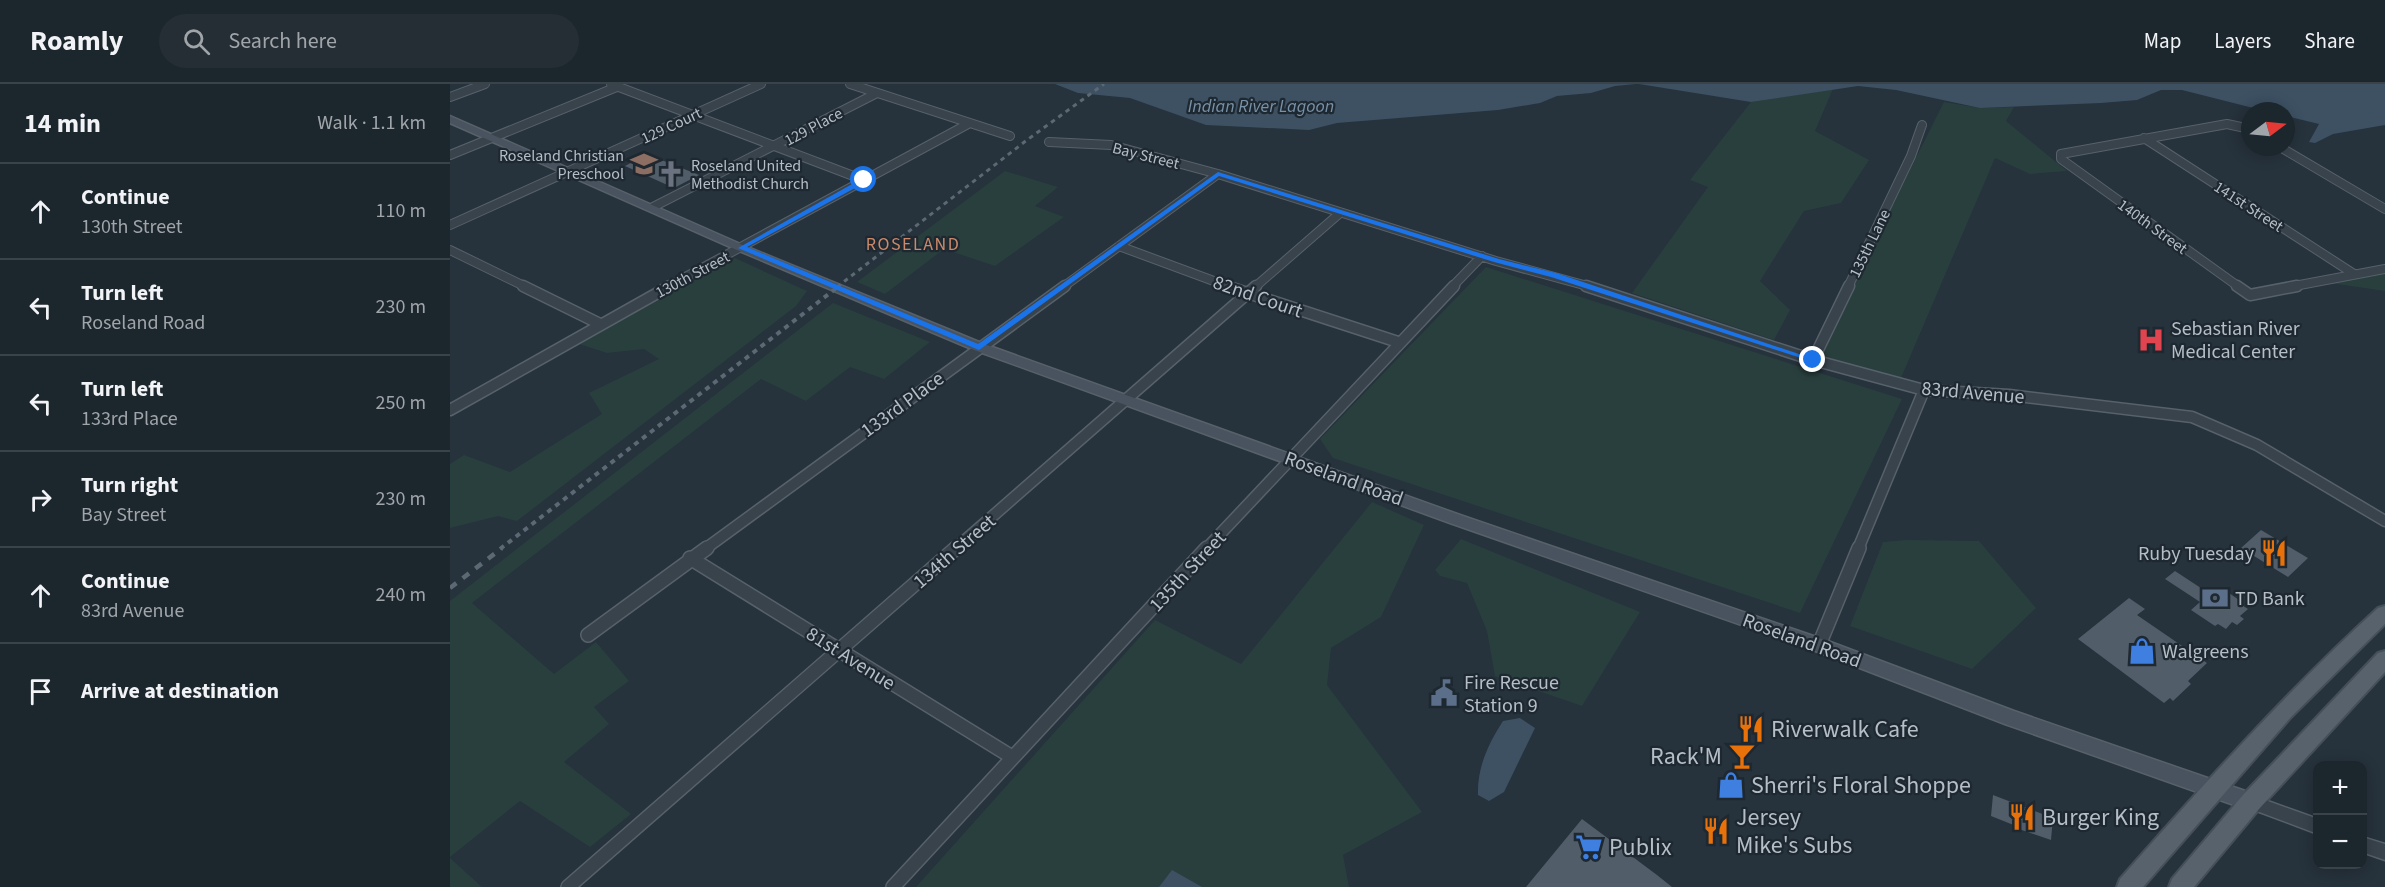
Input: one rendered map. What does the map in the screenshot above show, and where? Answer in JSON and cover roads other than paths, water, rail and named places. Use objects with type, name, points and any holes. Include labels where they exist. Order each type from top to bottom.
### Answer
[{"type":"main road","name":"Roseland Road","points":[[450,119],[653,207],[741,248],[979,347],[1455,519],[1819,645],[2001,714],[2251,802]]},
{"type":"main road","points":[[2128,887],[2213,788],[2294,702],[2385,613]]},
{"type":"main road","points":[[2180,887],[2251,802],[2385,659]]},
{"type":"street","points":[[450,97],[485,84]]},
{"type":"street","name":"129 Court","points":[[450,225],[761,84]]},
{"type":"street","points":[[850,84],[1010,136]]},
{"type":"street","points":[[450,156],[617,85],[864,180]]},
{"type":"street","name":"129 Place","points":[[653,207],[877,93]]},
{"type":"street","name":"130th Street","points":[[450,410],[600,324],[968,124]]},
{"type":"street","name":"135th Lane","points":[[1813,360],[1911,156],[1922,125]]},
{"type":"street","points":[[2144,138],[2236,125],[2241,126]]},
{"type":"street","name":"140th Street","points":[[2144,138],[2061,154],[2061,159],[2250,295],[2354,274]]},
{"type":"street","name":"141st Street","points":[[2144,138],[2354,274]]},
{"type":"street","name":"Bay Street","points":[[1048,142],[1111,145],[1218,174],[1482,256]]},
{"type":"street","points":[[2295,156],[2385,209]]},
{"type":"street","name":"133rd Place","points":[[588,635],[690,558],[1218,174]]},
{"type":"street","points":[[2374,202],[2385,199]]},
{"type":"street","name":"134th Street","points":[[568,887],[1340,213]]},
{"type":"street","name":"82nd Court","points":[[1119,246],[1248,294],[1398,342]]},
{"type":"street","points":[[450,250],[600,324]]},
{"type":"street","name":"83rd Avenue","points":[[1482,256],[1553,275],[1813,360],[1924,390],[2009,395],[2192,417],[2257,445],[2385,521]]},
{"type":"street","name":"135th Street","points":[[893,887],[1398,342],[1482,256]]},
{"type":"street","points":[[2354,274],[2385,269]]},
{"type":"street","points":[[1819,645],[1924,390]]},
{"type":"street","name":"81st Avenue","points":[[690,558],[1012,757]]},
{"type":"street","points":[[2251,802],[2313,825]]},
{"type":"street","points":[[2367,846],[2385,852]]},
{"type":"water","name":"Indian River Lagoon","points":[[1055,84],[1636,84],[1615,86],[1591,93],[1557,96],[1540,103],[1498,110],[1337,123],[1309,130],[1206,125],[1130,98],[1078,93]]},
{"type":"water","points":[[1639,84],[2385,84],[2385,125],[2333,134],[2315,143],[2309,142],[2319,124],[2295,118],[2295,102],[2241,102],[2241,105],[2182,90],[2161,90],[2137,100],[1980,108],[1896,90],[1858,86],[1751,102]]},
{"type":"water","points":[[1520,718],[1535,728],[1504,792],[1489,801],[1478,795],[1479,775],[1484,756],[1503,721]]},
{"type":"water","points":[[1172,870],[1202,887],[1159,887]]},
{"type":"railway","points":[[837,287],[1027,140],[1104,84]]},
{"type":"railway","points":[[500,549],[839,286]]},
{"type":"railway","points":[[450,588],[502,548]]},
{"type":"place","name":"Roseland Christian Preschool","points":[[644,164]]},
{"type":"place","name":"Roseland United Methodist Church","points":[[671,174]]},
{"type":"place","name":"Sebastian River Medical Center","points":[[2151,340]]},
{"type":"place","name":"Ruby Tuesday","points":[[2274,553]]},
{"type":"place","name":"TD Bank","points":[[2215,598]]},
{"type":"place","name":"Walgreens","points":[[2142,651]]},
{"type":"place","name":"Fire Rescue Station 9","points":[[1444,693]]},
{"type":"place","name":"Riverwalk Cafe","points":[[1751,729]]},
{"type":"place","name":"Rack'M","points":[[1742,756]]},
{"type":"place","name":"Sherri's Floral Shoppe","points":[[1731,785]]},
{"type":"place","name":"Burger King","points":[[2022,817]]},
{"type":"place","name":"Jersey Mike's Subs","points":[[1716,831]]},
{"type":"place","name":"Publix","points":[[1589,847]]},
{"type":"district","name":"ROSELAND","points":[[913,244]]}]
